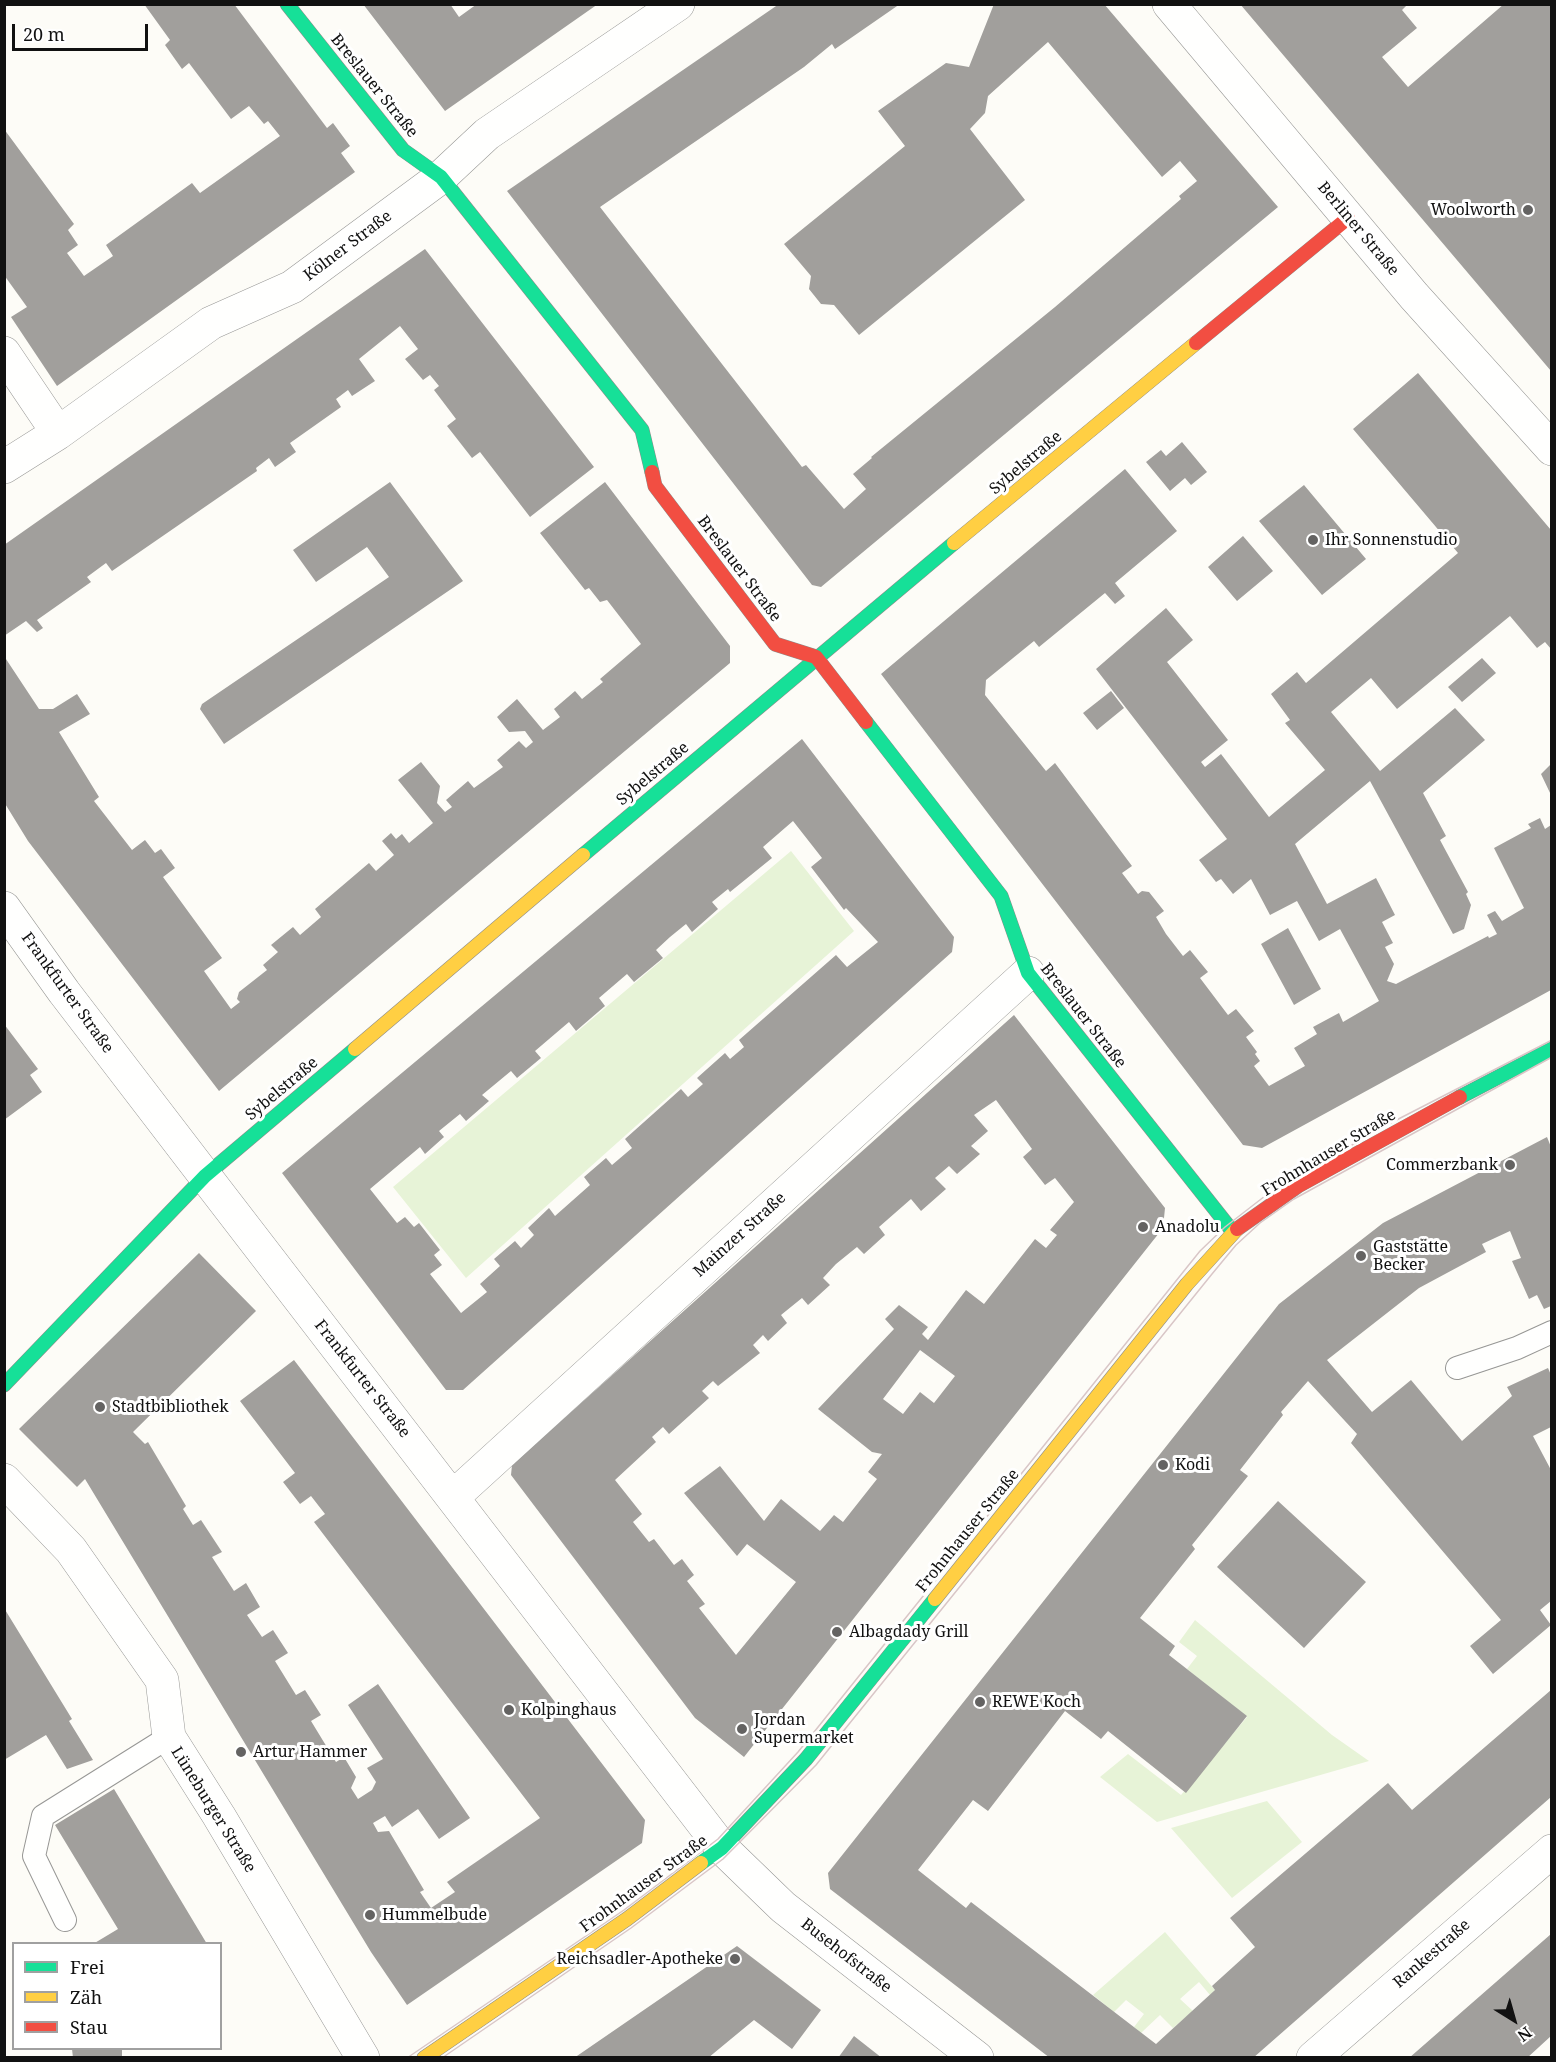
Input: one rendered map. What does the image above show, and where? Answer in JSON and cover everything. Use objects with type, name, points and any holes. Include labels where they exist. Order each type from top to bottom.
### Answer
[{"type":"street","name":"Breslauer Straße","points":[[286,4],[403,150],[441,177],[642,430],[655,486],[775,644],[816,657],[1001,897],[1028,973],[1233,1232]]},
{"type":"street","name":"Kölner Straße","points":[[4,466],[58,433],[211,323],[292,287],[441,177],[487,134],[678,4]]},
{"type":"street","name":"Berliner Straße","points":[[1169,4],[1414,296],[1551,449]]},
{"type":"street","name":"Sybelstraße","points":[[4,1385],[205,1176],[816,657],[1348,218]]},
{"type":"street","points":[[4,353],[58,433]]},
{"type":"street","name":"Frankfurter Straße","points":[[4,908],[64,992],[722,1848]]},
{"type":"street","name":"Mainzer Straße","points":[[453,1497],[1028,973]]},
{"type":"street","name":"Frohnhauser Straße","points":[[424,2058],[627,1918],[722,1848],[806,1759],[1187,1284],[1233,1232],[1308,1181],[1550,1054]]},
{"type":"street","name":"Lüneburger Straße","points":[[4,1480],[71,1550],[162,1680],[169,1737],[219,1816],[363,2058]]},
{"type":"street","name":"Busehofstraße","points":[[722,1848],[783,1907],[977,2058]]},
{"type":"street","name":"Rankestraße","points":[[1312,2058],[1551,1851]]},
{"type":"lane","points":[[1457,1368],[1517,1348],[1551,1332]]},
{"type":"lane","points":[[65,1920],[34,1856],[43,1816],[169,1737]]},
{"type":"green space","points":[[791,851],[854,931],[466,1278],[393,1187]]},
{"type":"green space","points":[[1195,1620],[1332,1735],[1369,1761],[1157,1822],[1100,1777],[1128,1754],[1181,1795],[1247,1717],[1187,1669],[1197,1656],[1179,1642]]},
{"type":"green space","points":[[1267,1801],[1302,1842],[1232,1898],[1171,1828]]},
{"type":"green space","points":[[1165,1932],[1215,1990],[1210,1995],[1199,1982],[1180,1999],[1193,2011],[1173,2028],[1160,2015],[1141,2033],[1134,2027],[1144,2014],[1126,2000],[1114,2012],[1093,1995]]},
{"type":"building","points":[[144,4],[234,4],[327,128],[333,123],[350,146],[341,153],[355,172],[57,386],[11,317],[27,307],[4,275],[4,129],[74,224],[68,230],[78,245],[67,253],[84,276],[113,256],[106,245],[192,183],[200,193],[280,136],[268,121],[264,124],[249,106],[231,119],[189,63],[182,69],[165,45],[170,40]]},
{"type":"building","points":[[363,4],[450,4],[459,17],[477,4],[598,4],[445,111]]},
{"type":"building","points":[[779,4],[900,4],[835,49],[832,44],[804,67],[600,207],[802,467],[806,465],[844,509],[866,489],[853,474],[871,457],[1055,307],[1181,199],[1179,196],[1197,181],[1180,161],[1162,177],[1048,42],[988,96],[985,113],[970,129],[1025,200],[859,335],[834,305],[821,304],[809,289],[811,276],[784,244],[905,146],[878,111],[946,63],[969,67],[994,4],[1104,4],[1278,207],[821,587],[812,585],[507,191]]},
{"type":"building","points":[[1240,4],[1408,4],[1402,10],[1417,28],[1382,57],[1408,87],[1504,4],[1551,4],[1551,371]]},
{"type":"building","points":[[425,249],[594,467],[530,517],[480,452],[472,458],[447,426],[456,419],[434,390],[439,386],[430,375],[423,380],[405,359],[418,349],[400,326],[359,359],[375,381],[352,396],[348,390],[336,399],[341,407],[290,443],[296,452],[275,467],[269,458],[256,468],[257,471],[112,571],[106,563],[87,577],[91,582],[37,620],[43,628],[37,632],[26,621],[4,636],[4,545]]},
{"type":"building","points":[[1418,373],[1551,530],[1551,649],[1545,642],[1537,648],[1510,616],[1397,709],[1371,678],[1331,712],[1380,771],[1455,708],[1485,740],[1423,793],[1446,836],[1440,840],[1468,892],[1466,894],[1471,905],[1464,929],[1453,934],[1370,781],[1295,844],[1327,904],[1376,878],[1395,915],[1382,922],[1393,943],[1385,947],[1394,964],[1387,981],[1396,984],[1488,936],[1489,938],[1497,934],[1487,915],[1495,911],[1502,921],[1524,908],[1494,848],[1531,828],[1528,824],[1540,818],[1545,829],[1551,825],[1551,990],[1262,1148],[1243,1145],[881,674],[1125,469],[1177,531],[1115,583],[1125,596],[1115,604],[1105,593],[1039,647],[1034,641],[986,680],[985,695],[1046,771],[1055,763],[1132,866],[1122,873],[1138,894],[1142,891],[1149,892],[1164,911],[1156,917],[1166,934],[1183,956],[1190,950],[1208,972],[1200,978],[1228,1015],[1236,1009],[1254,1031],[1246,1037],[1257,1052],[1255,1054],[1260,1061],[1254,1066],[1269,1086],[1305,1066],[1294,1048],[1317,1034],[1313,1027],[1339,1013],[1343,1022],[1379,1001],[1340,929],[1319,941],[1297,901],[1270,915],[1251,879],[1233,894],[1221,879],[1216,882],[1199,860],[1227,839],[1096,669],[1166,608],[1193,640],[1167,662],[1228,740],[1201,762],[1205,767],[1221,754],[1269,817],[1325,770],[1285,723],[1290,720],[1271,694],[1297,672],[1306,683],[1458,553],[1353,429]]},
{"type":"building","points":[[1182,442],[1207,472],[1191,485],[1185,478],[1170,491],[1146,462],[1161,450],[1166,456]]},
{"type":"building","points":[[390,482],[463,581],[224,744],[200,709],[202,704],[389,577],[367,547],[316,582],[293,550]]},
{"type":"building","points":[[605,482],[730,646],[730,663],[219,1091],[28,841],[4,802],[4,656],[39,709],[53,709],[77,694],[90,714],[59,732],[99,797],[94,801],[132,850],[145,840],[155,853],[161,849],[175,868],[163,877],[222,958],[204,971],[231,1009],[240,1002],[237,999],[239,992],[267,970],[263,965],[278,952],[271,945],[293,927],[300,935],[321,917],[315,909],[369,863],[376,871],[394,855],[382,841],[391,833],[396,839],[402,834],[409,843],[433,823],[398,780],[421,762],[440,786],[437,803],[445,812],[452,807],[446,800],[468,781],[474,788],[503,767],[497,760],[519,741],[526,748],[533,742],[525,731],[509,732],[497,717],[517,699],[543,730],[560,717],[554,709],[575,691],[582,699],[603,682],[600,679],[641,644],[607,600],[600,602],[589,588],[585,590],[540,533]]},
{"type":"building","name":"Ihr Sonnenstudio","points":[[1304,485],[1366,559],[1322,595],[1259,521]]},
{"type":"building","points":[[1243,536],[1273,571],[1237,601],[1208,567]]},
{"type":"building","points":[[1482,658],[1496,673],[1462,702],[1448,687]]},
{"type":"building","points":[[1111,691],[1124,708],[1097,730],[1083,713]]},
{"type":"building","points":[[802,739],[954,937],[952,952],[463,1390],[446,1390],[282,1173]],"holes":[[[793,821],[822,858],[811,867],[844,910],[846,908],[878,942],[847,967],[836,955],[739,1040],[744,1047],[730,1059],[725,1053],[697,1078],[703,1084],[688,1097],[681,1089],[625,1139],[632,1148],[612,1165],[606,1158],[584,1177],[590,1185],[555,1216],[549,1208],[528,1228],[534,1235],[521,1248],[515,1241],[494,1259],[500,1266],[480,1284],[487,1292],[461,1313],[430,1274],[442,1265],[434,1255],[440,1250],[419,1223],[414,1227],[405,1217],[397,1223],[370,1189],[420,1147],[425,1154],[444,1137],[439,1131],[460,1114],[466,1121],[489,1101],[482,1095],[511,1071],[517,1078],[541,1058],[535,1051],[569,1022],[576,1031],[605,1006],[599,998],[627,974],[634,982],[663,958],[656,950],[686,924],[692,932],[718,909],[712,902],[728,889],[730,892],[772,858],[763,847]]]},
{"type":"building","points":[[1551,764],[1551,795],[1541,774]]},
{"type":"building","points":[[1288,928],[1321,989],[1294,1005],[1261,944]]},
{"type":"building","points":[[1014,1015],[1165,1208],[1163,1228],[744,1757],[695,1718],[511,1475],[512,1465]],"holes":[[[996,1100],[1032,1149],[1023,1157],[1045,1185],[1055,1178],[1074,1202],[1050,1230],[1057,1235],[1046,1248],[1035,1239],[984,1304],[966,1290],[928,1340],[922,1334],[928,1327],[899,1305],[885,1319],[894,1329],[818,1409],[872,1452],[882,1454],[868,1472],[877,1479],[843,1522],[834,1515],[820,1531],[781,1499],[764,1521],[720,1466],[684,1493],[737,1556],[747,1544],[796,1582],[736,1655],[699,1608],[705,1604],[687,1581],[694,1575],[682,1559],[674,1565],[654,1539],[649,1542],[633,1522],[642,1514],[615,1480],[656,1442],[652,1437],[663,1427],[669,1434],[709,1398],[702,1391],[713,1381],[718,1386],[760,1353],[753,1345],[763,1335],[768,1341],[787,1323],[781,1315],[802,1298],[808,1305],[830,1285],[823,1278],[836,1264],[857,1247],[864,1254],[885,1235],[879,1227],[911,1199],[921,1211],[946,1189],[935,1178],[949,1166],[957,1174],[980,1154],[971,1146],[988,1131],[974,1115]],[[920,1350],[955,1376],[934,1403],[920,1392],[903,1414],[883,1399]]]},
{"type":"building","points":[[4,1024],[38,1069],[30,1075],[42,1092],[4,1120]]},
{"type":"building","points":[[1547,1137],[1551,1147],[1551,1306],[1544,1309],[1537,1295],[1529,1299],[1512,1261],[1521,1258],[1510,1231],[1482,1244],[1486,1252],[1419,1288],[1327,1360],[1372,1412],[1411,1380],[1462,1441],[1512,1396],[1507,1387],[1548,1368],[1551,1375],[1551,1427],[1533,1436],[1551,1470],[1551,1601],[1540,1610],[1551,1625],[1493,1674],[1470,1646],[1501,1620],[1351,1443],[1357,1434],[1308,1381],[1281,1412],[1283,1415],[1240,1470],[1248,1476],[1192,1545],[1195,1549],[1140,1618],[1175,1646],[1169,1655],[1247,1716],[1186,1793],[1108,1731],[1101,1739],[1065,1711],[988,1811],[973,1800],[918,1870],[966,1908],[971,1902],[1156,2044],[1215,1990],[1212,1986],[1255,1947],[1230,1918],[1388,1783],[1412,1810],[1551,1690],[1551,1797],[1253,2058],[1050,2058],[830,1889],[828,1873],[1279,1304],[1383,1223]]},
{"type":"building","points":[[199,1253],[256,1311],[133,1432],[145,1444],[148,1442],[186,1506],[183,1509],[193,1525],[201,1520],[222,1552],[212,1557],[234,1591],[246,1583],[260,1607],[247,1615],[262,1637],[273,1630],[288,1653],[275,1661],[296,1695],[305,1690],[321,1715],[311,1721],[336,1762],[344,1757],[356,1777],[351,1788],[358,1799],[372,1790],[376,1782],[367,1768],[383,1759],[348,1705],[378,1684],[470,1818],[439,1839],[418,1809],[392,1827],[385,1816],[373,1823],[378,1832],[389,1831],[424,1890],[420,1892],[431,1908],[455,1892],[447,1882],[540,1818],[314,1522],[325,1514],[311,1496],[300,1504],[283,1482],[295,1473],[240,1401],[294,1360],[645,1820],[642,1843],[407,2005],[371,1952],[85,1479],[77,1487],[19,1429]]},
{"type":"building","points":[[1278,1501],[1366,1582],[1304,1648],[1217,1567]]},
{"type":"building","points":[[4,1608],[72,1719],[69,1721],[93,1760],[67,1769],[46,1735],[4,1760]]},
{"type":"building","points":[[114,1789],[206,1942],[96,1942],[118,1929],[55,1825]]},
{"type":"building","points":[[1551,1934],[1551,2036],[1527,2058],[1409,2058]]},
{"type":"building","points":[[737,1946],[821,2010],[792,2049],[754,2020],[708,2058],[574,2058]]},
{"type":"building","points":[[854,2036],[882,2058],[838,2058]]},
{"type":"building","points":[[72,2050],[122,2050],[122,2058],[73,2058]]},
{"type":"tram line","points":[[407,2058],[624,1910],[718,1839],[798,1752],[1200,1251],[1225,1227],[1265,1196],[1379,1129],[1552,1040]]},
{"type":"tram line","points":[[442,2058],[631,1928],[723,1859],[816,1765],[1212,1274],[1236,1245],[1260,1223],[1294,1199],[1552,1057]]},
{"type":"traffic: fast","points":[[287,4],[403,150],[441,177],[642,430],[652,472]]},
{"type":"traffic: fast","points":[[583,855],[954,543]]},
{"type":"traffic: fast","points":[[866,722],[1001,896],[1028,973],[1233,1232]]},
{"type":"traffic: fast","points":[[4,1385],[205,1176],[355,1049]]},
{"type":"traffic: fast","points":[[1460,1097],[1552,1049]]},
{"type":"traffic: fast","points":[[701,1863],[722,1848],[806,1759],[935,1599]]},
{"type":"traffic: slow","points":[[954,543],[1196,343]]},
{"type":"traffic: slow","points":[[355,1049],[583,855]]},
{"type":"traffic: slow","points":[[935,1599],[1187,1284],[1237,1229]]},
{"type":"traffic: slow","points":[[424,2058],[627,1919],[701,1863]]},
{"type":"traffic: jam","points":[[1196,343],[1348,218]]},
{"type":"traffic: jam","points":[[652,472],[655,486],[775,644],[816,657],[866,722]]},
{"type":"traffic: jam","points":[[1237,1229],[1298,1186],[1460,1097]]},
{"type":"place","name":"Woolworth","points":[[1528,210]]},
{"type":"place","name":"Ihr Sonnenstudio","points":[[1313,540]]},
{"type":"place","name":"Commerzbank","points":[[1510,1165]]},
{"type":"place","name":"Anadolu","points":[[1143,1227]]},
{"type":"place","name":"Gaststätte Becker","points":[[1361,1256]]},
{"type":"place","name":"Stadtbibliothek","points":[[100,1407]]},
{"type":"place","name":"Kodi","points":[[1163,1465]]},
{"type":"place","name":"Albagdady Grill","points":[[837,1632]]},
{"type":"place","name":"REWE Koch","points":[[980,1702]]},
{"type":"place","name":"Kolpinghaus","points":[[509,1710]]},
{"type":"place","name":"Jordan Supermarket","points":[[742,1729]]},
{"type":"place","name":"Artur Hammer","points":[[241,1752]]},
{"type":"place","name":"Hummelbude","points":[[370,1915]]},
{"type":"place","name":"Reichsadler-Apotheke","points":[[735,1959]]}]
